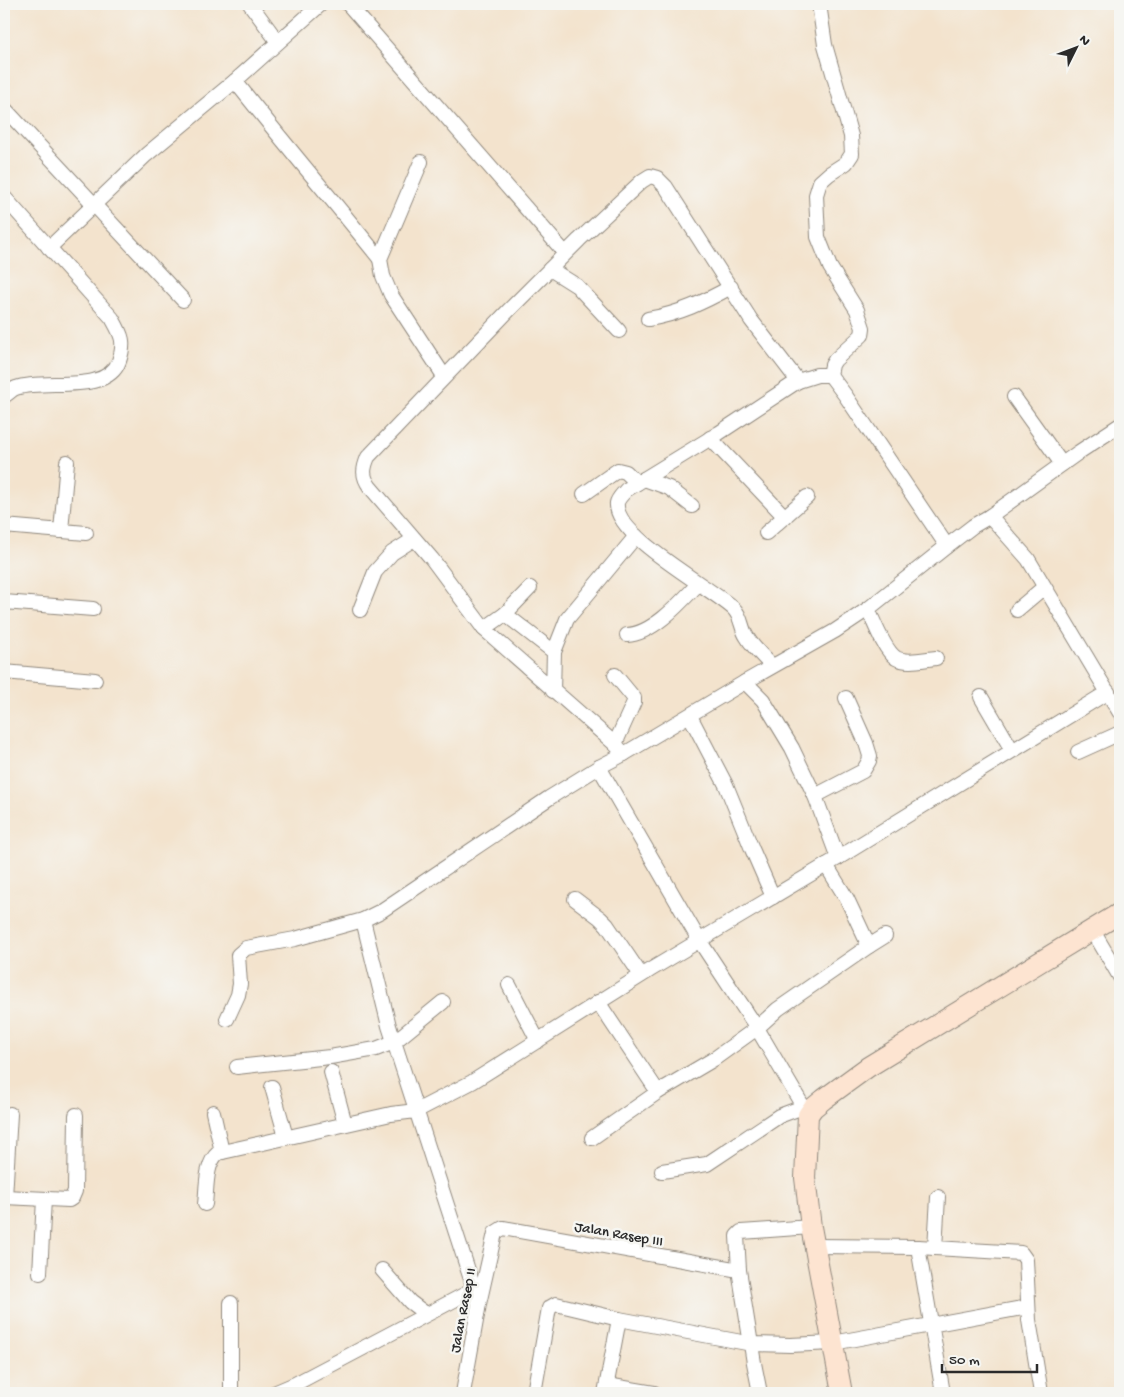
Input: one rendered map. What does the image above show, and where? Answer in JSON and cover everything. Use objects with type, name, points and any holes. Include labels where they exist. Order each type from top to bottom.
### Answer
[{"type":"street","points":[[250,4],[278,42]]},
{"type":"street","points":[[50,248],[146,155],[321,4]]},
{"type":"street","points":[[348,4],[565,253]]},
{"type":"street","points":[[819,4],[825,46],[851,136],[852,154],[846,163],[820,182],[816,195],[818,237],[830,268],[857,310],[863,328],[862,335],[835,360],[830,375],[948,546]]},
{"type":"street","points":[[234,81],[380,259],[383,276],[391,294],[444,376]]},
{"type":"street","points":[[4,108],[183,300]]},
{"type":"street","points":[[380,259],[421,162]]},
{"type":"street","points":[[624,754],[484,629],[450,582],[363,478],[364,467],[368,457],[444,376],[565,253],[642,181],[650,176],[657,178],[666,187],[712,262],[731,287],[751,320],[798,381]]},
{"type":"street","points":[[4,196],[112,318],[122,336],[123,350],[116,369],[103,379],[16,388],[4,396]]},
{"type":"street","points":[[550,269],[577,286],[619,331]]},
{"type":"street","points":[[648,319],[676,313],[699,304],[731,287]]},
{"type":"street","points":[[772,666],[745,636],[736,611],[636,536],[625,526],[618,513],[617,505],[618,500],[626,490],[798,381],[817,375],[830,375]]},
{"type":"street","points":[[1014,397],[1062,464]]},
{"type":"street","points":[[227,1019],[238,995],[240,984],[238,955],[241,951],[254,946],[295,938],[363,920],[381,911],[549,798],[599,767],[835,631],[868,609],[973,526],[1120,425]]},
{"type":"street","points":[[710,438],[785,516]]},
{"type":"street","points":[[61,531],[67,462]]},
{"type":"street","points":[[584,494],[618,470],[626,472],[640,481],[669,488],[692,506]]},
{"type":"street","points":[[766,533],[807,497]]},
{"type":"street","points":[[990,516],[1028,559],[1120,713]]},
{"type":"street","points":[[4,526],[86,533]]},
{"type":"street","points":[[553,691],[554,652],[567,619],[636,536]]},
{"type":"street","points":[[360,610],[374,572],[392,553],[414,539]]},
{"type":"street","points":[[627,635],[658,622],[671,612],[698,584]]},
{"type":"street","points":[[484,629],[505,614],[530,588]]},
{"type":"street","points":[[1017,610],[1044,588]]},
{"type":"street","points":[[4,602],[93,609]]},
{"type":"street","points":[[868,609],[887,649],[897,658],[914,661],[936,658]]},
{"type":"street","points":[[505,614],[554,652]]},
{"type":"street","points":[[4,672],[95,680]]},
{"type":"street","points":[[615,675],[634,698],[634,702],[615,744]]},
{"type":"street","points":[[745,682],[763,700],[776,719],[815,796],[832,862],[870,946]]},
{"type":"street","points":[[206,1204],[210,1163],[214,1157],[222,1152],[391,1114],[416,1111],[472,1082],[641,975],[832,862],[1108,692]]},
{"type":"street","points":[[981,697],[1012,750]]},
{"type":"street","points":[[815,796],[863,771],[869,761],[870,756],[866,743],[846,698]]},
{"type":"street","points":[[690,716],[726,785],[773,897]]},
{"type":"street","points":[[1078,752],[1120,733]]},
{"type":"street","points":[[599,767],[699,940],[757,1028],[806,1111],[805,1178],[813,1236],[842,1393]]},
{"type":"street","points":[[575,899],[600,918],[607,926],[641,975]]},
{"type":"street","points":[[662,1171],[707,1164],[779,1116],[806,1111],[812,1108],[868,1067],[1120,913]]},
{"type":"street","points":[[363,920],[394,1042],[479,1304]]},
{"type":"street","points":[[1093,930],[1120,977]]},
{"type":"street","points":[[592,1138],[658,1092],[714,1059],[757,1028],[778,1009],[885,936]]},
{"type":"street","points":[[509,985],[538,1041]]},
{"type":"street","points":[[237,1067],[330,1057],[376,1049],[394,1042],[443,1002]]},
{"type":"street","points":[[598,1002],[658,1092]]},
{"type":"street","points":[[331,1072],[345,1124]]},
{"type":"street","points":[[272,1087],[286,1137]]},
{"type":"street","points":[[213,1112],[222,1152]]},
{"type":"street","points":[[10,1114],[4,1197],[69,1200],[75,1191],[76,1115]]},
{"type":"street","points":[[935,1248],[938,1197]]},
{"type":"street","points":[[40,1272],[44,1199]]},
{"type":"street","name":"Jalan Rasep III","points":[[495,1233],[503,1228],[739,1270]]},
{"type":"street","points":[[760,1393],[739,1270],[736,1240],[741,1232],[813,1236],[918,1247],[1021,1253],[1026,1260],[1028,1307],[1041,1393]]},
{"type":"street","name":"Jalan Rasep II","points":[[463,1393],[479,1304],[495,1233]]},
{"type":"street","points":[[918,1247],[943,1393]]},
{"type":"street","points":[[382,1270],[410,1302],[426,1314]]},
{"type":"street","points":[[274,1393],[475,1289]]},
{"type":"street","points":[[231,1304],[231,1393]]},
{"type":"street","points":[[534,1393],[549,1308],[556,1304],[619,1319],[752,1344],[790,1345],[833,1343],[1028,1307]]},
{"type":"street","points":[[619,1319],[606,1389],[654,1393]]}]
